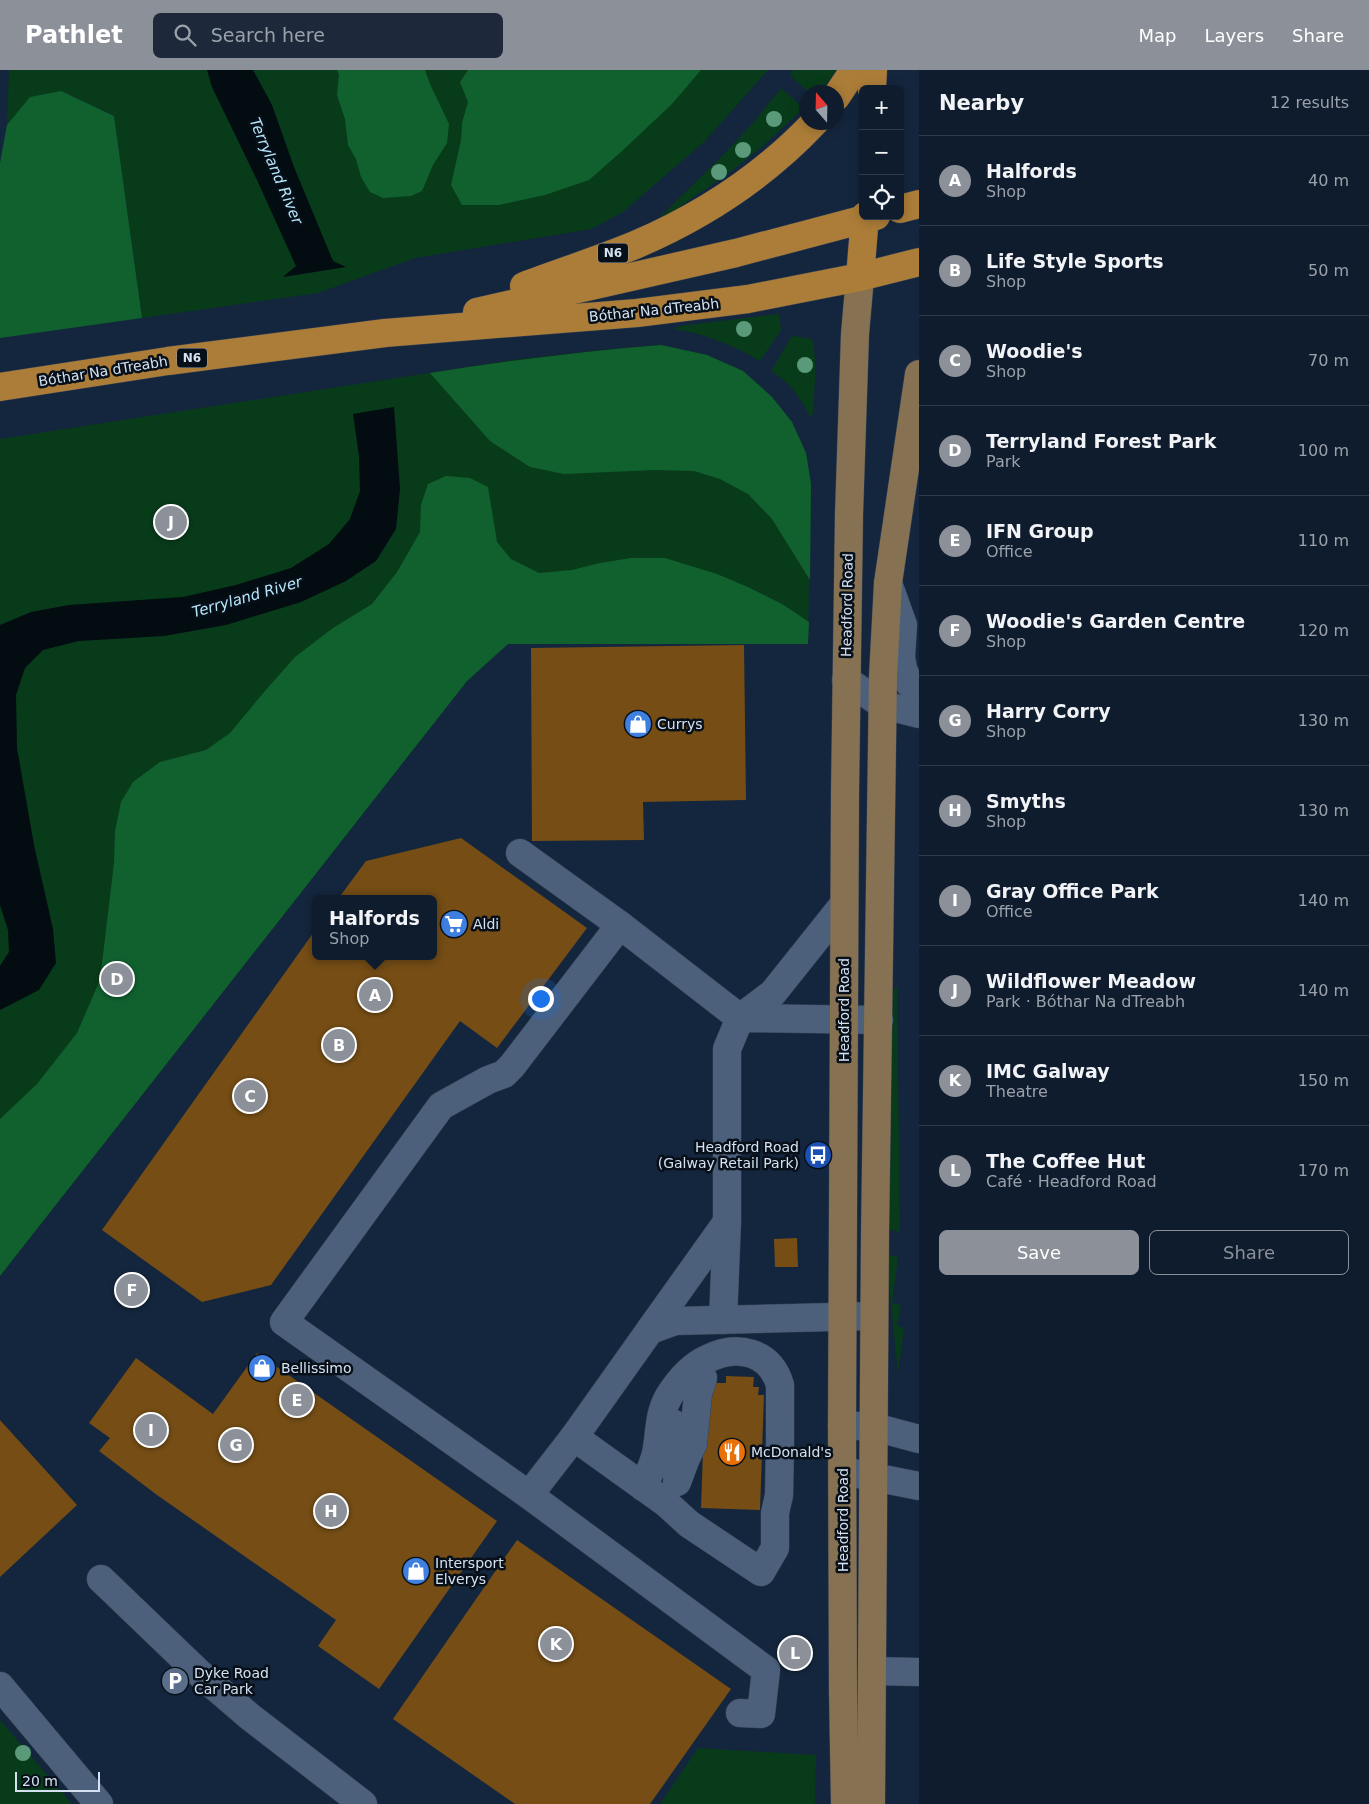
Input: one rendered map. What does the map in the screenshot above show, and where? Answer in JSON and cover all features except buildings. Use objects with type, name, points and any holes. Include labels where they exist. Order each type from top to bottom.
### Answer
[{"type":"highway","points":[[844,85],[854,70]]},
{"type":"highway","points":[[872,85],[874,70]]},
{"type":"highway","name":"N6","points":[[385,333],[477,303],[635,245],[718,202],[756,176],[806,130]]},
{"type":"highway","points":[[904,208],[919,204]]},
{"type":"highway","name":"Bóthar Na dTreabh","points":[[385,333],[736,253],[859,220]]},
{"type":"highway","name":"Headford Road","points":[[860,277],[869,220]]},
{"type":"highway","name":"Bóthar Na dTreabh","points":[[0,387],[168,361],[385,333],[638,313],[748,299],[860,277],[919,262]]},
{"type":"main road","name":"Headford Road","points":[[845,1804],[842,1318],[846,680],[855,334],[860,277]]},
{"type":"main road","points":[[871,1804],[874,1316],[883,705],[888,583],[919,374]]},
{"type":"street","points":[[888,583],[903,625],[901,657],[903,669],[909,683],[919,694]]},
{"type":"street","points":[[846,680],[883,705],[919,714]]},
{"type":"street","points":[[883,740],[905,728],[919,728]]},
{"type":"street","points":[[520,853],[620,925],[740,1018],[879,1020]]},
{"type":"street","points":[[723,1320],[727,1222],[726,1049],[740,1018],[773,993],[844,904]]},
{"type":"street","points":[[620,925],[512,1066],[504,1074],[488,1080],[442,1106],[284,1322],[529,1495],[766,1670],[762,1714],[740,1712]]},
{"type":"street","points":[[529,1495],[574,1437],[727,1222]]},
{"type":"street","points":[[650,1330],[676,1321],[874,1316]]},
{"type":"street","points":[[574,1437],[643,1487],[666,1503],[689,1524],[761,1572],[775,1548],[775,1513],[779,1495],[780,1385],[777,1374],[769,1363],[758,1356],[746,1352],[732,1351],[706,1359],[692,1369],[678,1383],[668,1397],[661,1412],[657,1447],[652,1468],[643,1487]]},
{"type":"street","points":[[666,1503],[678,1479],[671,1450],[673,1426],[677,1412],[684,1399],[718,1365],[741,1363],[756,1367],[764,1378],[769,1390],[768,1495],[775,1513]]},
{"type":"street","points":[[842,1425],[874,1427],[919,1439]]},
{"type":"street","points":[[842,1472],[919,1486]]},
{"type":"street","points":[[101,1579],[199,1673],[249,1716],[363,1804]]},
{"type":"street","points":[[872,1671],[919,1672]]},
{"type":"street","points":[[0,1686],[99,1804]]},
{"type":"green space","points":[[9,70],[768,70],[705,141],[623,212],[591,229],[415,258],[318,293],[142,318],[114,116],[61,91],[7,125]]},
{"type":"green space","points":[[337,70],[425,70],[449,124],[447,143],[433,165],[422,191],[411,196],[383,198],[370,192],[361,177],[356,159],[348,145],[345,119],[337,95],[339,74]]},
{"type":"green space","points":[[468,70],[701,70],[672,104],[589,180],[545,195],[499,205],[462,205],[451,185],[461,140],[462,123],[468,102],[460,82]]},
{"type":"green space","points":[[793,70],[837,70],[825,85],[801,85],[790,75]]},
{"type":"green space","points":[[781,88],[799,104],[799,113],[765,144],[733,170],[662,219],[660,217],[753,123]]},
{"type":"green space","points":[[61,91],[114,116],[142,318],[0,338],[0,163],[7,125],[30,97]]},
{"type":"green space","points":[[779,314],[781,330],[760,361],[718,340],[696,333],[673,329],[680,326]]},
{"type":"green space","points":[[792,336],[812,339],[814,348],[813,414],[810,417],[794,391],[784,380],[771,371]]},
{"type":"green space","points":[[661,345],[707,355],[743,371],[772,397],[792,422],[806,453],[811,484],[808,644],[508,644],[467,681],[0,1276],[0,439],[520,359]]},
{"type":"green space","points":[[661,345],[707,355],[743,371],[772,397],[792,422],[806,453],[811,484],[810,580],[772,519],[748,494],[720,479],[694,471],[654,470],[564,474],[530,467],[490,441],[430,373],[603,350]]},
{"type":"green space","points":[[446,476],[470,478],[488,487],[497,542],[511,559],[539,573],[572,570],[631,558],[665,558],[717,574],[782,604],[809,622],[808,644],[508,644],[467,681],[0,1276],[0,1119],[37,1084],[77,1033],[100,980],[114,863],[115,831],[121,802],[133,782],[160,762],[206,750],[230,733],[295,657],[333,628],[372,604],[397,572],[420,532],[421,505],[428,484]]},
{"type":"green space","points":[[897,987],[900,1232],[888,1229],[893,991]]},
{"type":"green space","points":[[890,1255],[898,1257],[892,1303],[901,1305],[897,1326],[904,1328],[898,1373],[888,1275]]},
{"type":"green space","points":[[0,1720],[72,1804],[0,1804]]},
{"type":"green space","points":[[698,1748],[816,1755],[815,1804],[660,1804]]},
{"type":"water","name":"Terryland River","points":[[207,70],[253,70],[272,105],[294,167],[333,261],[346,267],[283,277],[296,266],[212,87]]},
{"type":"water","name":"Terryland River","points":[[394,407],[400,489],[396,529],[376,561],[346,581],[301,602],[226,625],[164,636],[79,641],[43,650],[25,668],[16,695],[17,748],[34,845],[53,929],[56,963],[39,990],[0,1010],[0,966],[9,952],[8,930],[0,905],[0,625],[31,612],[69,605],[183,597],[236,585],[291,568],[329,544],[350,519],[360,491],[359,456],[353,414]]},
{"type":"place","name":"Wildflower Meadow","points":[[171,522]]},
{"type":"place","name":"Currys","points":[[638,724]]},
{"type":"place","name":"Aldi","points":[[454,924]]},
{"type":"place","name":"Terryland Forest Park","points":[[117,979]]},
{"type":"place","name":"Halfords","points":[[375,995]]},
{"type":"place","name":"Life Style Sports","points":[[339,1045]]},
{"type":"place","name":"Woodie's","points":[[250,1096]]},
{"type":"place","name":"Headford Road (Galway Retail Park)","points":[[818,1155]]},
{"type":"place","name":"Woodie's Garden Centre","points":[[132,1290]]},
{"type":"place","name":"Bellissimo","points":[[262,1368]]},
{"type":"place","name":"IFN Group","points":[[297,1400]]},
{"type":"place","name":"Gray Office Park","points":[[151,1430]]},
{"type":"place","name":"Harry Corry","points":[[236,1445]]},
{"type":"place","name":"McDonald's","points":[[732,1452]]},
{"type":"place","name":"Smyths","points":[[331,1511]]},
{"type":"place","name":"Intersport Elverys","points":[[416,1571]]},
{"type":"place","name":"IMC Galway","points":[[556,1644]]},
{"type":"place","name":"The Coffee Hut","points":[[795,1653]]},
{"type":"place","name":"Dyke Road Car Park","points":[[175,1681]]}]
